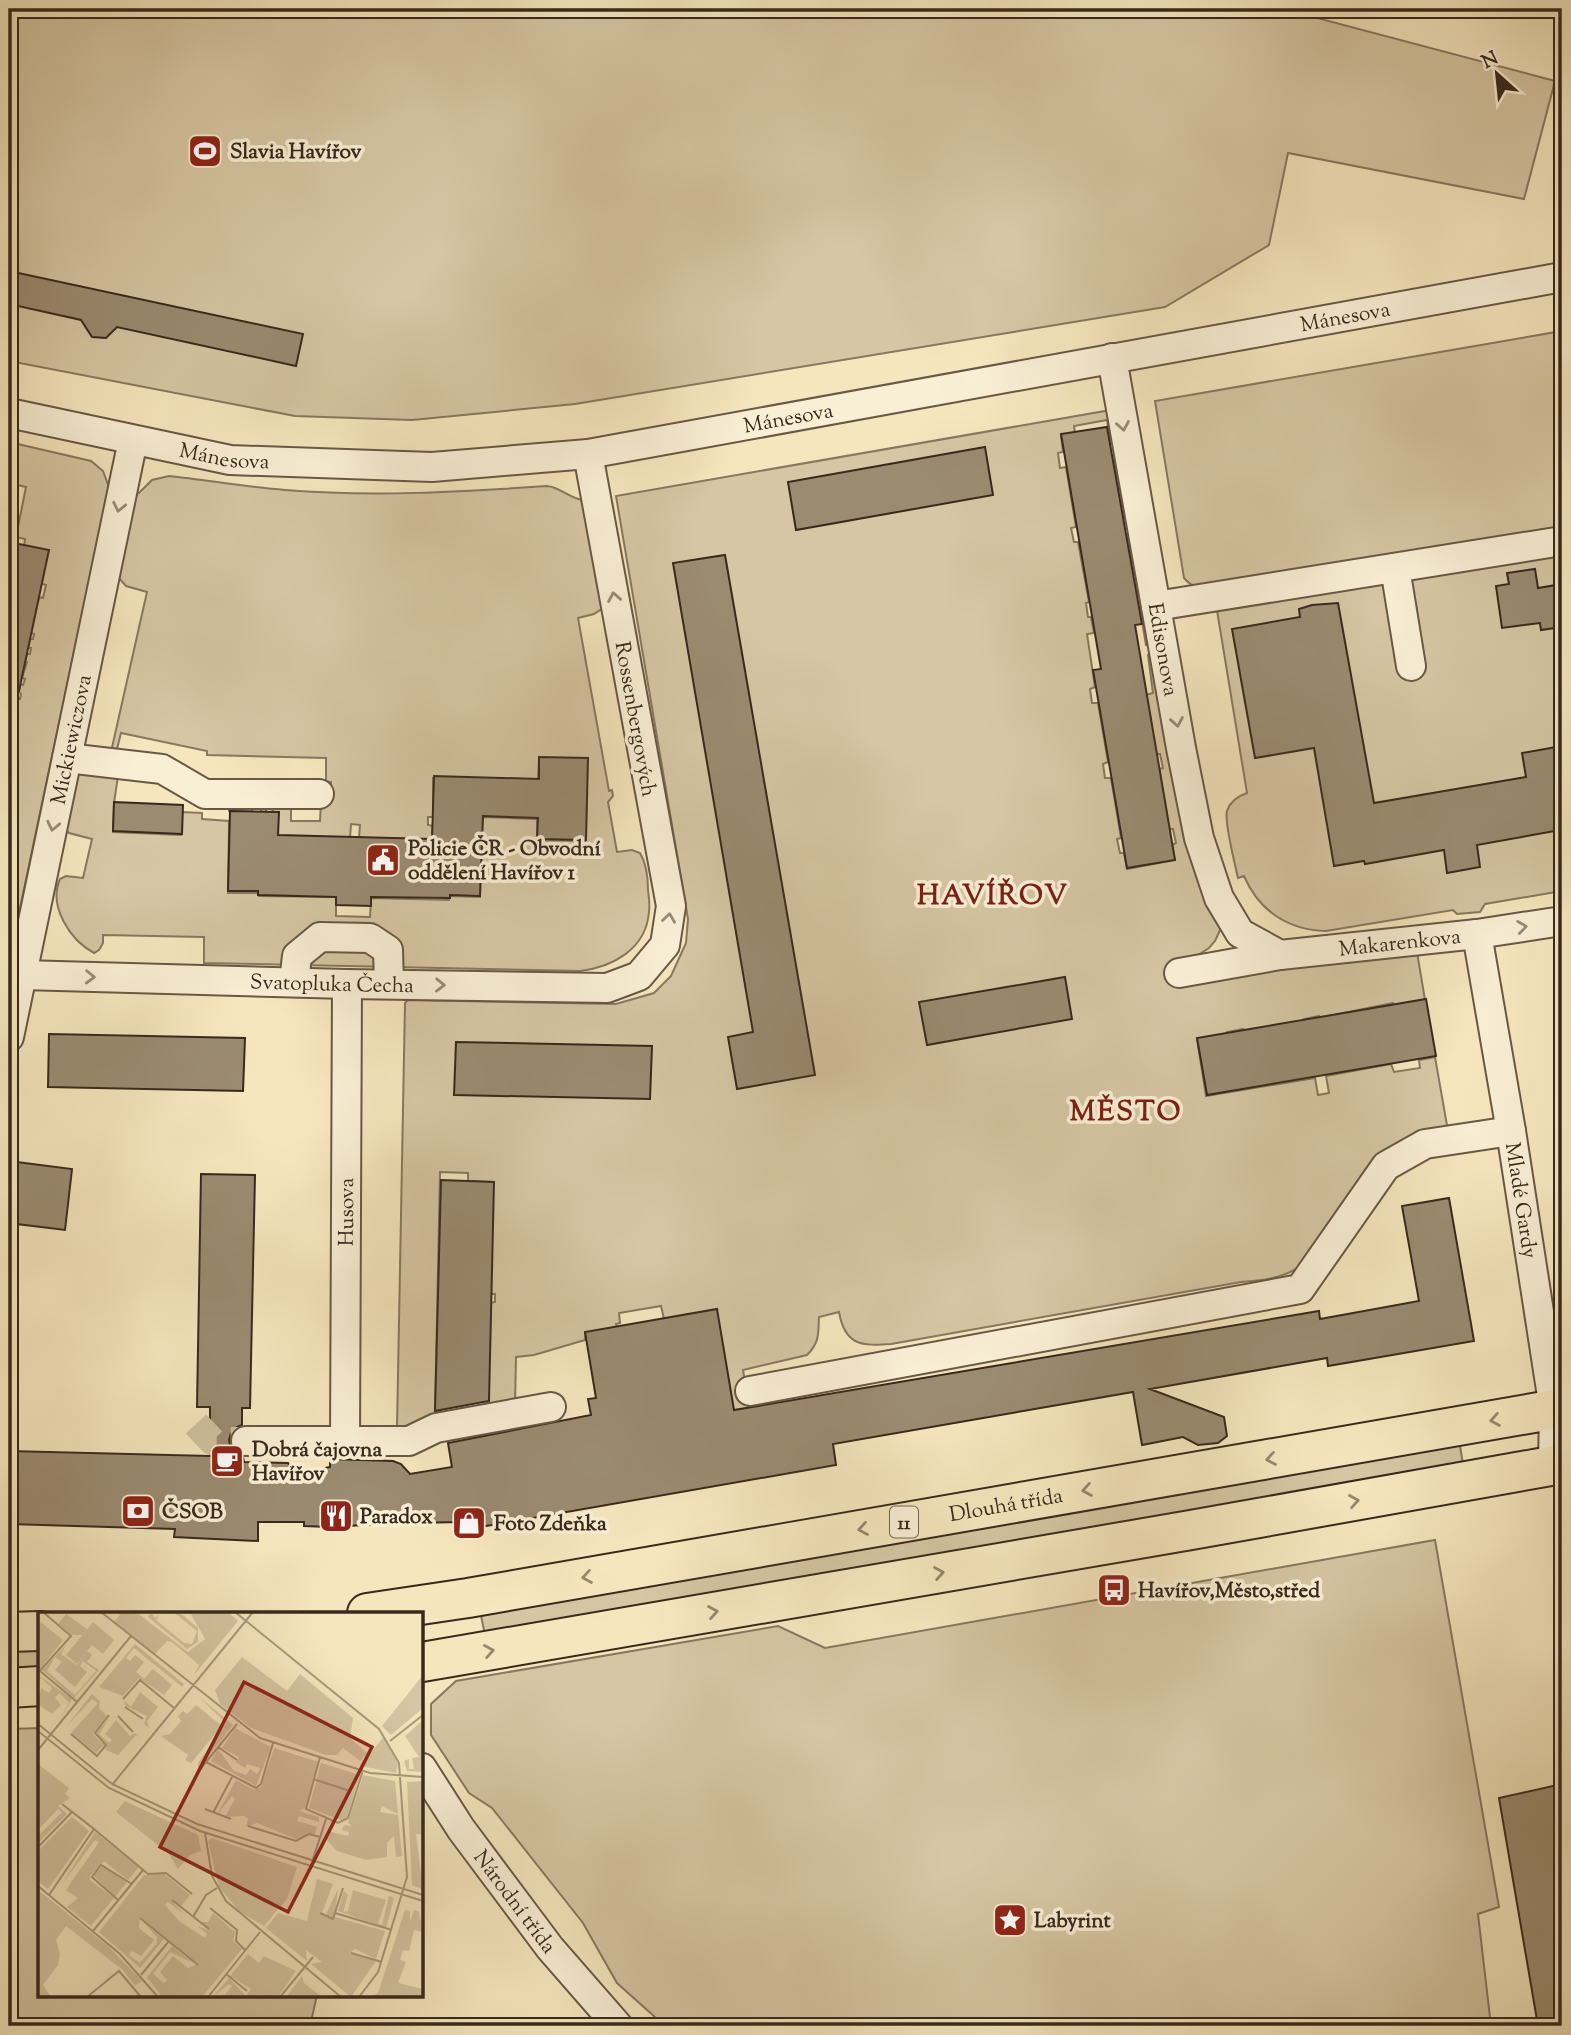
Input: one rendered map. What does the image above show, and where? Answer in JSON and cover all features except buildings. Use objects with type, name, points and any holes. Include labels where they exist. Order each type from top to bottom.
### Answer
[{"type":"main road","name":"Dlouhá třída","points":[[374,1612],[481,1596],[1558,1409]]},
{"type":"main road","points":[[424,1662],[1558,1464]]},
{"type":"main road","points":[[9,1632],[38,1631]]},
{"type":"main road","points":[[9,1688],[38,1686]]},
{"type":"street","name":"Mánesova","points":[[9,413],[230,460],[432,467],[588,454],[1562,277]]},
{"type":"street","name":"Edisonova","points":[[1112,358],[1199,838],[1219,898],[1240,933],[1280,955]]},
{"type":"street","name":"Mickiewiczova","points":[[9,1037],[133,440]]},
{"type":"street","name":"Rossenbergových","points":[[588,454],[670,906],[665,945],[639,976]]},
{"type":"street","points":[[1156,606],[1562,541]]},
{"type":"street","points":[[1395,568],[1411,666]]},
{"type":"street","points":[[67,758],[162,769],[205,794],[319,794]]},
{"type":"street","name":"Makarenkova","points":[[1179,973],[1280,955],[1562,922]]},
{"type":"street","name":"Mladé Gardy","points":[[1477,934],[1558,1409],[1558,1464]]},
{"type":"street","points":[[294,982],[297,956],[320,937],[370,938],[388,950],[388,985]]},
{"type":"street","name":"Svatopluka Čecha","points":[[22,975],[607,988],[639,976]]},
{"type":"street","name":"Husova","points":[[345,1441],[348,984]]},
{"type":"street","points":[[750,1391],[1300,1289],[1386,1166],[1425,1144],[1511,1131]]},
{"type":"street","points":[[246,1441],[409,1441],[436,1427],[551,1406]]},
{"type":"street","name":"Národní třída","points":[[424,1772],[461,1829],[550,1948],[618,2026]]},
{"type":"shaded area","name":"Slavia Havířov","points":[[9,9],[1314,9],[1317,18],[1555,81],[1524,199],[1288,153],[1269,245],[1165,307],[575,404],[412,420],[295,416],[9,361]]},
{"type":"shaded area","points":[[1562,331],[1562,891],[1485,904],[1480,912],[1457,914],[1453,910],[1326,931],[1299,927],[1287,922],[1267,909],[1244,876],[1238,878],[1226,816],[1230,805],[1247,793],[1213,586],[1197,587],[1184,578],[1155,401]]},
{"type":"shaded area","points":[[1128,407],[1172,640],[1146,645],[1140,593],[1137,594],[1127,534],[1131,533],[1128,518],[1124,519],[1114,459],[1119,458],[1117,443],[1111,444],[1107,420],[1074,426],[1075,433],[1061,436],[1063,452],[1058,453],[1060,468],[1066,467],[1076,527],[1071,528],[1074,542],[1078,542],[1089,602],[1086,603],[1088,617],[1091,617],[1094,633],[1087,634],[1095,687],[1090,689],[1092,703],[1098,703],[1108,762],[1103,764],[1105,778],[1111,778],[1121,838],[1117,839],[1120,853],[1124,853],[1127,869],[1175,860],[1172,845],[1176,843],[1173,829],[1169,829],[1159,769],[1163,768],[1160,754],[1156,754],[1146,695],[1153,693],[1148,655],[1174,651],[1222,926],[1209,948],[1192,959],[1179,986],[1409,947],[1417,952],[1425,1000],[1393,1003],[1197,1039],[1206,1096],[1315,1078],[1318,1095],[1329,1093],[1326,1076],[1391,1064],[1394,1072],[1420,1068],[1419,1060],[1435,1057],[1448,1131],[1431,1135],[1300,1266],[1280,1276],[891,1344],[871,1345],[856,1342],[846,1332],[839,1312],[819,1317],[816,1342],[807,1355],[743,1370],[749,1408],[735,1411],[664,1319],[661,1306],[619,1313],[620,1323],[616,1324],[617,1328],[585,1333],[585,1340],[534,1355],[516,1357],[515,1405],[487,1414],[490,1303],[495,1302],[495,1294],[490,1294],[493,1182],[468,1181],[468,1173],[440,1172],[435,1412],[442,1412],[443,1421],[397,1428],[405,1003],[408,1000],[616,1004],[654,993],[671,976],[686,943],[688,919],[616,496]]},
{"type":"shaded area","points":[[9,442],[91,461],[103,471],[109,487],[9,960],[9,770],[12,754],[9,753],[9,735],[11,729],[14,729],[15,724],[12,723],[14,714],[17,714],[18,709],[15,708],[17,698],[20,699],[20,684],[23,685],[25,679],[22,678],[27,654],[30,654],[31,648],[28,648],[30,639],[33,639],[34,634],[31,633],[39,597],[43,598],[46,585],[42,584],[24,546],[25,539],[16,537],[26,487],[9,483]]},
{"type":"shaded area","points":[[169,476],[270,489],[351,493],[449,492],[547,486],[583,500],[603,608],[594,614],[578,618],[609,791],[612,790],[613,796],[608,802],[617,852],[632,850],[640,853],[647,876],[647,925],[635,946],[616,960],[580,971],[204,963],[204,937],[103,935],[103,943],[94,953],[77,940],[59,911],[57,889],[60,879],[66,876],[83,878],[92,839],[69,833],[64,828],[69,788],[79,772],[118,776],[113,832],[181,835],[182,812],[202,813],[202,819],[229,821],[228,893],[336,897],[336,916],[370,917],[371,898],[449,900],[449,896],[480,897],[482,817],[537,819],[537,840],[585,841],[587,760],[539,758],[538,780],[433,778],[433,817],[428,817],[428,825],[433,826],[432,840],[359,838],[360,825],[351,824],[350,838],[278,837],[272,808],[266,808],[266,812],[261,812],[261,807],[252,807],[252,812],[229,811],[229,800],[291,802],[291,821],[320,821],[321,802],[331,802],[331,782],[326,781],[326,758],[207,755],[207,751],[121,733],[116,753],[111,752],[147,592],[126,586],[118,577],[133,495],[139,493],[152,480]]},
{"type":"shaded area","points":[[1459,1440],[1463,1464],[485,1635],[480,1611]]},
{"type":"shaded area","points":[[1435,1540],[1499,1907],[1478,1914],[1491,2026],[665,2026],[617,1983],[583,1923],[492,1808],[469,1793],[431,1735],[431,1704],[456,1681],[778,1626],[825,1648]]},
{"type":"shaded area","points":[[38,1647],[38,1667],[9,1668],[9,1648]]},
{"type":"shaded area","points":[[38,1728],[38,1996],[317,1996],[310,2026],[9,2026],[9,1729]]},
{"type":"tunnel","points":[[196,1424],[212,1441],[246,1441]]},
{"type":"place","name":"Slavia Havířov","points":[[205,151]]},
{"type":"place","name":"Policie ČR - Obvodní oddělení Havířov 1","points":[[383,860]]},
{"type":"place","name":"Dobrá čajovna Havířov","points":[[227,1461]]},
{"type":"place","name":"ČSOB","points":[[138,1511]]},
{"type":"place","name":"Paradox","points":[[336,1516]]},
{"type":"place","name":"Foto Zdeňka","points":[[469,1523]]},
{"type":"place","name":"Havířov,Město,střed","points":[[1114,1590]]},
{"type":"place","name":"Labyrint","points":[[1010,1920]]},
{"type":"district","name":"HAVÍŘOV","points":[[993,894]]},
{"type":"district","name":"MĚSTO","points":[[1126,1110]]}]
